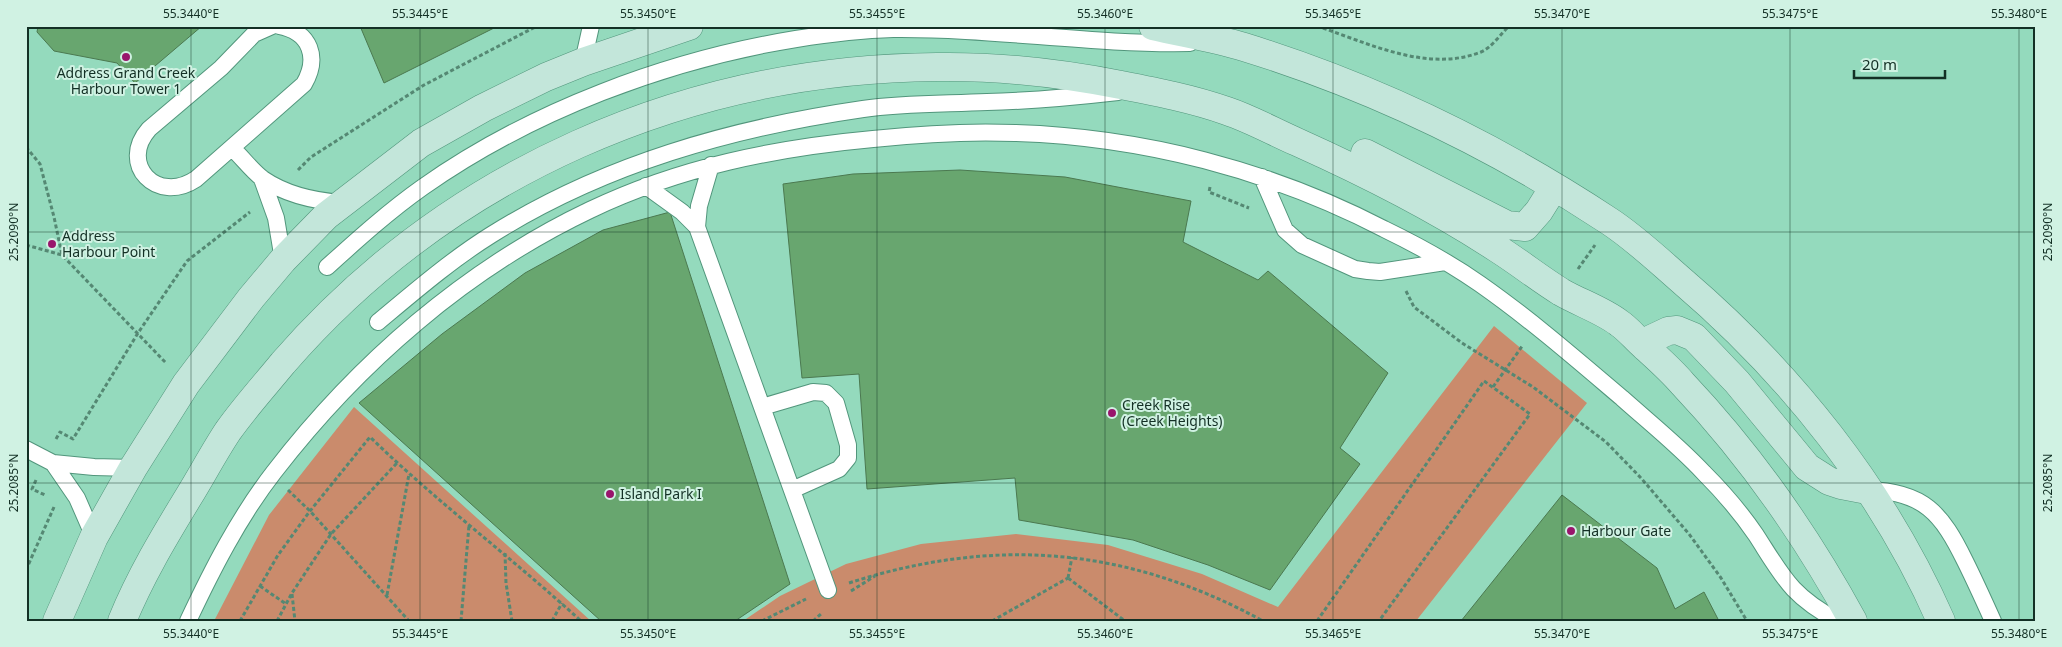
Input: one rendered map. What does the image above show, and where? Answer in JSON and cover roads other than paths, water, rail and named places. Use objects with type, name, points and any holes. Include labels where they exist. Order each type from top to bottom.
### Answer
[{"type":"street","points":[[57,621],[94,537],[133,468],[186,384],[215,343],[283,260],[342,203],[422,143],[483,108],[648,31],[689,26]]},
{"type":"street","points":[[1154,26],[1227,43],[1310,69],[1370,92],[1485,147],[1611,222],[1712,306],[1799,397],[1838,447],[1868,490],[1907,553],[1941,621]]},
{"type":"street","points":[[122,621],[148,566],[229,430],[301,342],[345,298],[420,236],[464,205],[516,174],[572,146],[629,122],[740,89],[848,71],[903,67],[1012,69],[1078,77],[1144,89],[1230,112],[1345,164],[1455,220],[1561,292],[1619,323],[1667,367],[1711,414],[1753,464],[1791,516],[1826,570],[1853,621]]},
{"type":"street","points":[[1284,137],[1340,140],[1507,226],[1525,228],[1540,211],[1554,187]]},
{"type":"street","points":[[1644,346],[1651,339],[1668,331],[1677,330],[1694,338],[1737,382],[1807,467],[1829,481],[1868,490]]},
{"type":"lane","points":[[272,26],[254,34],[207,80],[142,137],[137,158],[140,168],[146,177],[155,184],[165,188],[187,185],[304,84],[310,74],[312,58],[306,41],[298,33],[279,26]]},
{"type":"lane","points":[[583,62],[591,26]]},
{"type":"lane","points":[[327,267],[381,219],[424,186],[477,152],[532,122],[590,97],[710,57],[830,34],[890,29],[950,29],[1171,44],[1227,43]]},
{"type":"lane","points":[[378,322],[447,266],[490,235],[537,208],[619,170],[688,146],[758,128],[864,108],[1050,100],[1144,89]]},
{"type":"lane","points":[[188,621],[224,550],[272,475],[304,436],[398,338],[436,306],[488,269],[538,237],[591,209],[646,186],[711,165],[756,154],[802,146],[966,132],[1026,133],[1116,142],[1214,163],[1310,194],[1356,214],[1445,262],[1480,284],[1559,344],[1669,439],[1702,470],[1731,503],[1793,590],[1821,612],[1838,621]]},
{"type":"lane","points":[[232,148],[274,192],[283,260]]},
{"type":"lane","points":[[697,228],[699,206],[711,165]]},
{"type":"lane","points":[[1262,177],[1285,230],[1302,245],[1355,269],[1380,272],[1445,262]]},
{"type":"lane","points":[[646,186],[682,212],[697,228],[828,590]]},
{"type":"lane","points":[[274,192],[320,201],[342,203]]},
{"type":"lane","points":[[762,407],[813,392],[826,393],[836,403],[848,445],[848,458],[839,468],[792,490]]},
{"type":"lane","points":[[26,449],[49,461],[133,468]]},
{"type":"lane","points":[[49,461],[76,498],[94,537]]},
{"type":"lane","points":[[1868,490],[1884,490],[1916,500],[1942,520],[1952,534],[1992,621]]},
{"type":"place","name":"Address Grand Creek Harbour Tower 1","points":[[126,57]]},
{"type":"place","name":"Address Harbour Point","points":[[52,244]]},
{"type":"place","name":"Creek Rise (Creek Heights)","points":[[1112,413]]},
{"type":"place","name":"Island Park I","points":[[610,494]]},
{"type":"place","name":"Harbour Gate","points":[[1571,531]]}]
